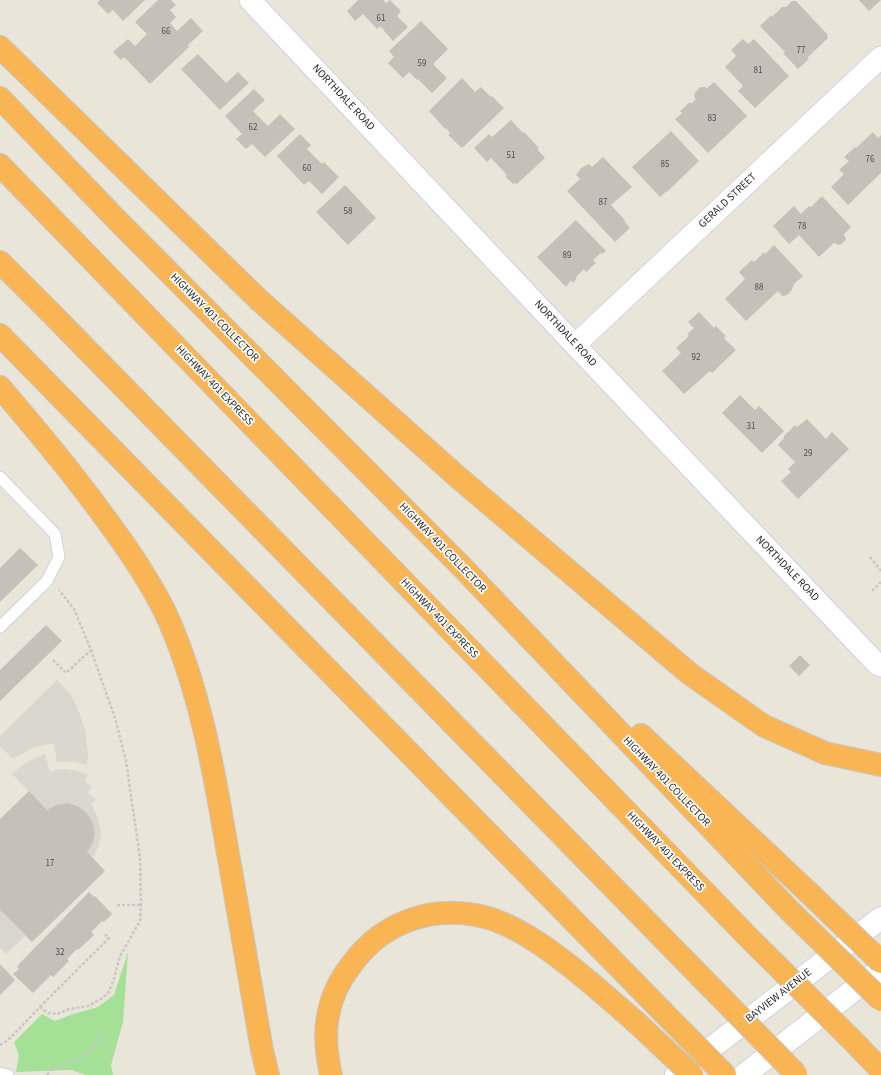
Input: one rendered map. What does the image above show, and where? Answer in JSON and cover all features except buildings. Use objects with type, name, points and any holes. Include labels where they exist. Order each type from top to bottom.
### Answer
[{"type":"highway","points":[[0,47],[259,300],[460,478],[690,674],[764,726],[825,753],[881,765]]},
{"type":"highway","name":"HIGHWAY 401 COLLECTOR","points":[[0,98],[122,225],[462,567],[790,911],[881,1000]]},
{"type":"highway","name":"HIGHWAY 401 EXPRESS","points":[[0,166],[751,940],[881,1070]]},
{"type":"highway","points":[[0,262],[797,1075]]},
{"type":"highway","points":[[0,335],[725,1075]]},
{"type":"highway","points":[[0,387],[68,468],[124,544],[142,571],[166,613],[185,661],[198,706],[215,780],[268,1075]]},
{"type":"highway","points":[[462,567],[881,962]]},
{"type":"highway","points":[[332,1075],[330,1071],[326,1043],[328,1016],[334,995],[343,976],[357,957],[374,940],[392,928],[432,914],[454,913],[473,915],[492,920],[527,935],[578,972],[637,1023],[692,1075]]},
{"type":"main road","name":"BAYVIEW AVENUE","points":[[676,1075],[881,918]]},
{"type":"main road","points":[[744,1075],[881,969]]},
{"type":"street","name":"NORTHDALE ROAD","points":[[250,0],[575,345],[881,666]]},
{"type":"street","name":"GERALD STREET","points":[[575,345],[881,57]]},
{"type":"lane","points":[[0,477],[55,534],[58,557],[47,582],[0,627]]},
{"type":"lane","points":[[0,1073],[8,1075]]},
{"type":"path","points":[[870,557],[881,571]]},
{"type":"path","points":[[40,1007],[48,1013],[57,1014],[69,1009],[88,1006],[101,999],[108,993],[113,982],[120,956],[140,921],[141,905],[140,858],[126,761],[115,718],[91,650],[74,610],[56,586],[54,567]]},
{"type":"path","points":[[872,591],[881,582]]},
{"type":"path","points":[[53,660],[66,673],[91,650]]},
{"type":"path","points":[[117,905],[141,905]]},
{"type":"path","points":[[0,1045],[7,1041],[109,938],[105,934]]},
{"type":"path","points":[[47,1075],[52,1069],[77,1060],[88,1053],[95,1046],[100,1035]]},
{"type":"green space","points":[[128,952],[123,1022],[111,1065],[113,1075],[85,1075],[72,1070],[16,1072],[19,1056],[14,1042],[42,1014],[55,1021],[98,1007],[114,995]]},
{"type":"shaded area","points":[[57,680],[72,696],[86,732],[88,754],[87,765],[74,762],[57,762],[54,743],[35,747],[13,759],[0,746],[0,736]]},
{"type":"shaded area","points":[[45,754],[50,772],[60,769],[73,770],[88,774],[85,782],[92,786],[88,793],[96,800],[91,804],[98,818],[101,832],[99,845],[93,858],[87,852],[93,843],[95,832],[92,821],[86,812],[77,806],[67,803],[56,805],[47,810],[12,774],[25,763]]},
{"type":"shaded area","points":[[0,910],[25,936],[6,954],[0,948]]}]
